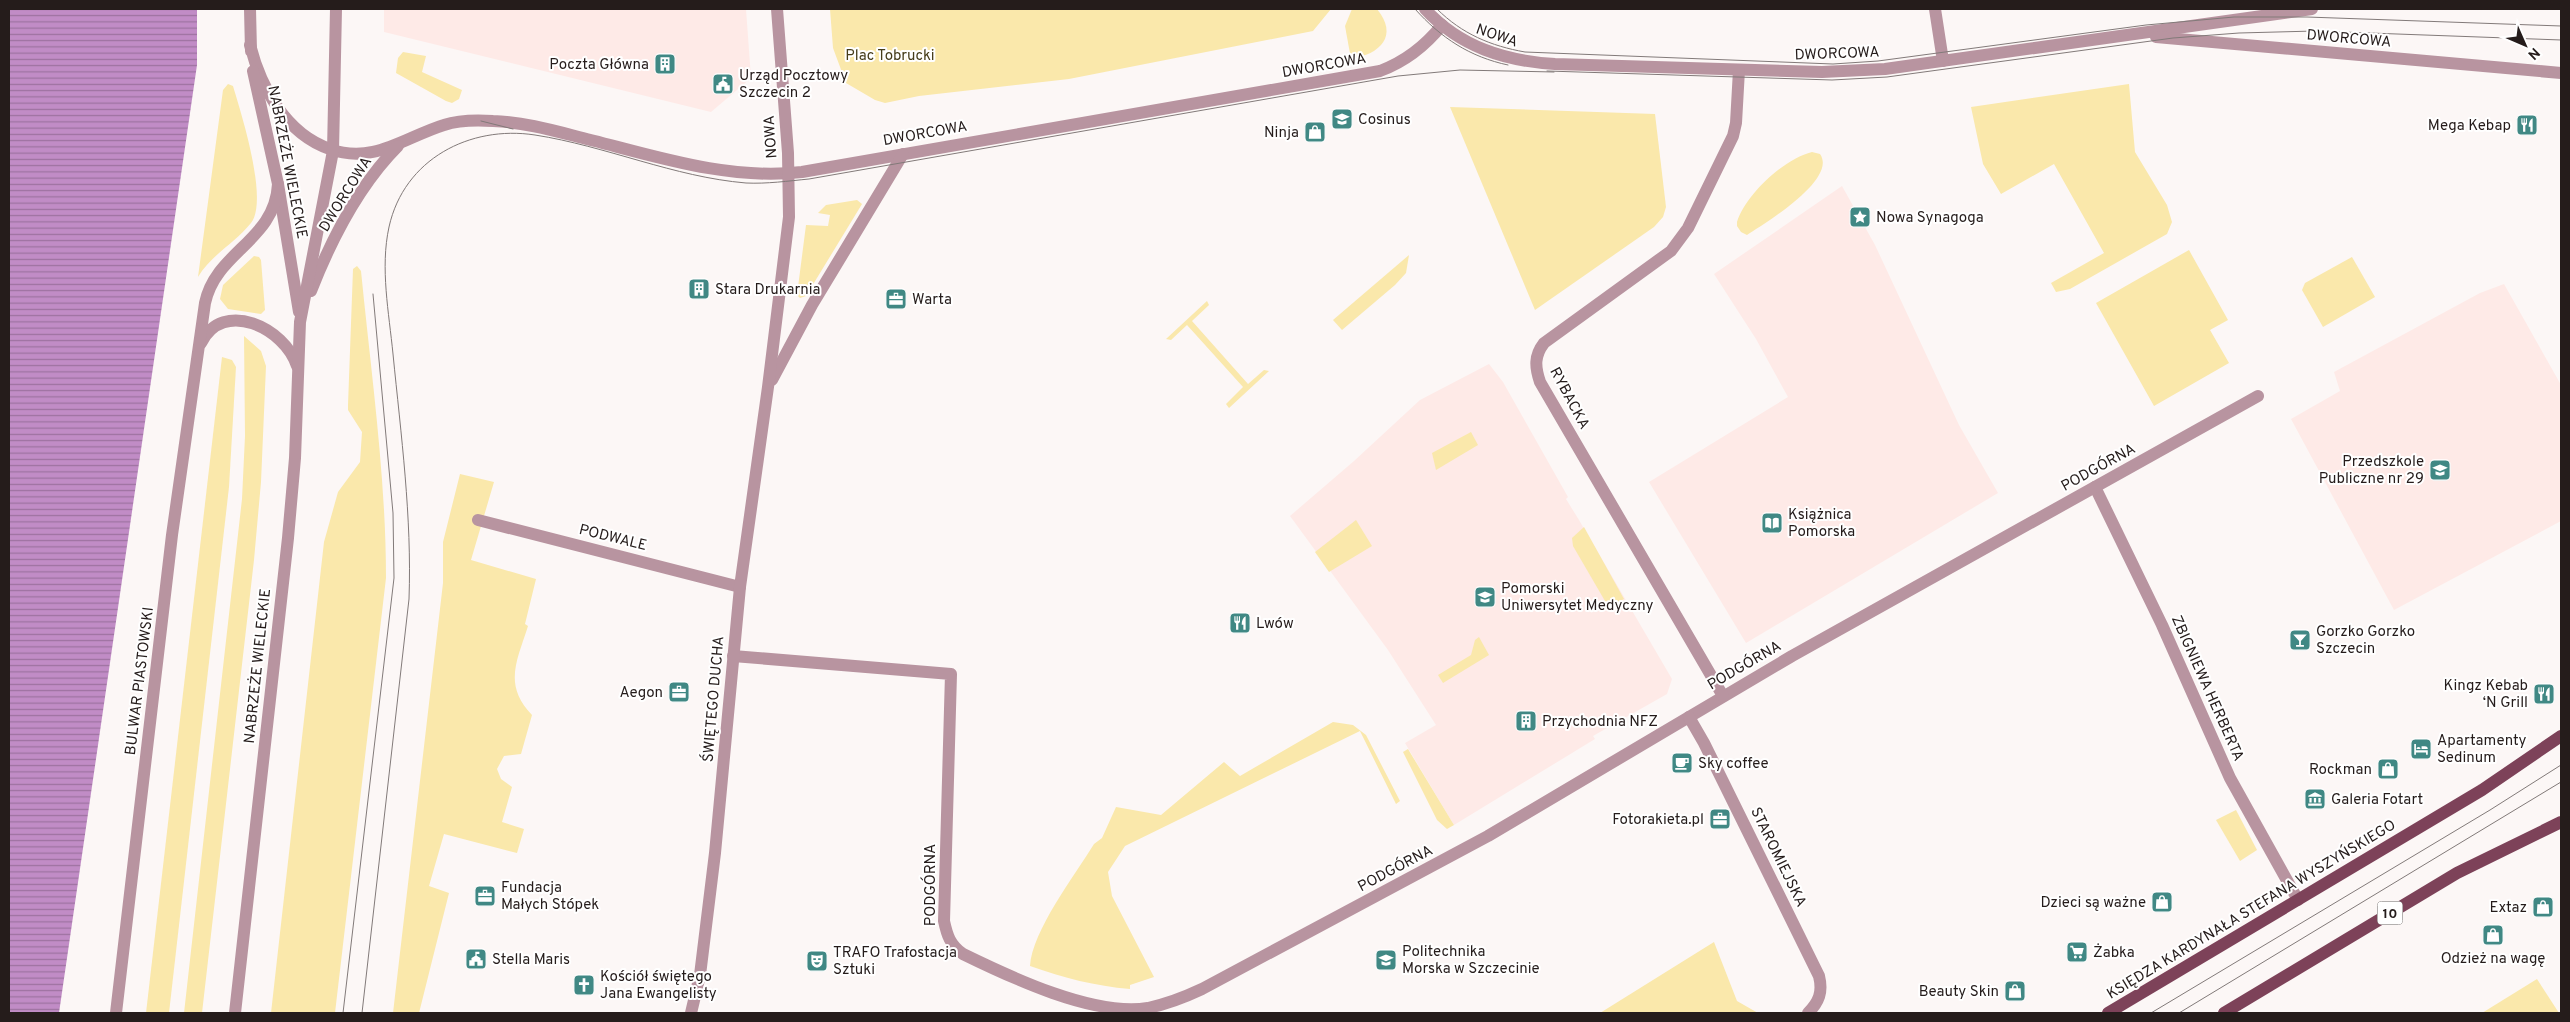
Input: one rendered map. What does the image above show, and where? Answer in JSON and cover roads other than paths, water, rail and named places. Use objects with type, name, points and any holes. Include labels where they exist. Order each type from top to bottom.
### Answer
[{"type":"main road","name":"KSIĘDZA KARDYNAŁA STEFANA WYSZYŃSKIEGO","points":[[2108,1013],[2482,790],[2561,736]]},
{"type":"main road","name":"10","points":[[2224,1013],[2457,873],[2561,822]]},
{"type":"street","name":"NABRZEŻE WIELECKIE","points":[[250,9],[250,45],[258,98],[278,184],[300,322]]},
{"type":"street","name":"NABRZEŻE WIELECKIE","points":[[236,1013],[288,538],[300,322],[333,151],[336,9]]},
{"type":"street","name":"NOWA","points":[[777,9],[788,173]]},
{"type":"street","name":"NOWA","points":[[1425,9],[1461,39],[1482,50],[1505,57],[1539,63]]},
{"type":"street","points":[[1935,9],[1943,61]]},
{"type":"street","name":"DWORCOWA","points":[[1539,63],[1849,72],[1943,61],[2312,9]]},
{"type":"street","name":"DWORCOWA","points":[[250,45],[266,87],[286,119],[311,141],[333,151],[354,154],[374,153],[448,124],[496,121],[529,125],[705,168],[749,174],[788,173],[1380,71],[1394,66],[1414,53],[1442,25]]},
{"type":"street","name":"DWORCOWA","points":[[2134,35],[2561,73]]},
{"type":"street","name":"RYBACKA","points":[[1723,696],[1540,382],[1536,360],[1538,350],[1544,343],[1660,260],[1684,235],[1733,136],[1737,115],[1739,70]]},
{"type":"street","name":"DWORCOWA","points":[[300,322],[316,280],[346,220],[375,174],[402,143]]},
{"type":"street","name":"ŚWIĘTEGO DUCHA","points":[[768,387],[812,305],[903,154]]},
{"type":"street","name":"ŚWIĘTEGO DUCHA","points":[[691,1013],[700,975],[715,853],[732,656],[740,587],[768,387],[789,217],[788,173]]},
{"type":"street","name":"BULWAR PIASTOWSKI","points":[[116,1013],[174,516],[205,303],[211,285],[225,265],[268,220],[275,206],[278,184]]},
{"type":"street","name":"BULWAR PIASTOWSKI","points":[[198,352],[208,332],[219,323],[231,320],[247,321],[266,329],[285,344],[294,358],[298,379]]},
{"type":"street","name":"PODGÓRNA","points":[[732,656],[951,674],[944,921],[948,938],[956,949],[963,954],[1011,978],[1095,1005],[1147,1008],[1180,999],[1202,989],[1488,836],[1723,696],[2258,396]]},
{"type":"street","name":"ZBIGNIEWA HERBERTA","points":[[2095,487],[2162,626],[2230,778],[2298,900]]},
{"type":"street","name":"PODWALE","points":[[478,520],[740,587]]},
{"type":"street","name":"STAROMIEJSKA","points":[[1688,716],[1712,760],[1819,976],[1822,986],[1820,995],[1817,1004],[1808,1013]]},
{"type":"tram line","points":[[1415,9],[1435,29],[1457,45],[1481,57],[1508,65]]},
{"type":"tram line","points":[[1437,9],[1447,18],[1478,38],[1525,52],[1833,64],[1878,61],[2146,25],[2234,17],[2307,17],[2561,26]]},
{"type":"tram line","points":[[1547,71],[1832,80],[1887,77],[2173,38],[2239,33],[2315,31],[2561,40]]},
{"type":"tram line","points":[[362,1013],[409,599],[410,568],[402,445],[386,290],[386,243],[397,203],[409,183],[425,165],[443,152],[464,142],[487,136],[511,133],[535,135],[588,146],[666,168],[719,180],[746,183],[778,182],[809,179],[1398,76],[1460,70],[1554,72]]},
{"type":"tram line","points":[[481,121],[513,129]]},
{"type":"tram line","points":[[343,1013],[394,578],[393,513],[373,294]]},
{"type":"tram line","points":[[2151,1013],[2490,810],[2561,765]]},
{"type":"tram line","points":[[2179,1013],[2561,782]]},
{"type":"place","name":"Poczta Główna","points":[[665,64]]},
{"type":"place","name":"Urząd Pocztowy Szczecin 2","points":[[723,84]]},
{"type":"place","name":"Cosinus","points":[[1342,119]]},
{"type":"place","name":"Mega Kebap","points":[[2527,125]]},
{"type":"place","name":"Ninja","points":[[1315,132]]},
{"type":"place","name":"Nowa Synagoga","points":[[1860,217]]},
{"type":"place","name":"Stara Drukarnia","points":[[699,289]]},
{"type":"place","name":"Warta","points":[[896,299]]},
{"type":"place","name":"Przedszkole Publiczne nr 29","points":[[2440,470]]},
{"type":"place","name":"Książnica Pomorska","points":[[1772,523]]},
{"type":"place","name":"Pomorski Uniwersytet Medyczny","points":[[1485,597]]},
{"type":"place","name":"Lwów","points":[[1240,623]]},
{"type":"place","name":"Gorzko Gorzko Szczecin","points":[[2300,640]]},
{"type":"place","name":"Aegon","points":[[679,692]]},
{"type":"place","name":"Kingz Kebab ‘N Grill","points":[[2544,694]]},
{"type":"place","name":"Przychodnia NFZ","points":[[1526,721]]},
{"type":"place","name":"Apartamenty Sedinum","points":[[2421,749]]},
{"type":"place","name":"Sky coffee","points":[[1682,763]]},
{"type":"place","name":"Rockman","points":[[2388,769]]},
{"type":"place","name":"Galeria Fotart","points":[[2315,799]]},
{"type":"place","name":"Fotorakieta.pl","points":[[1720,819]]},
{"type":"place","name":"Fundacja Małych Stópek","points":[[485,896]]},
{"type":"place","name":"Dzieci są ważne","points":[[2162,902]]},
{"type":"place","name":"Extaz","points":[[2543,907]]},
{"type":"place","name":"Odzież na wagę","points":[[2493,935]]},
{"type":"place","name":"Żabka","points":[[2077,952]]},
{"type":"place","name":"Stella Maris","points":[[476,959]]},
{"type":"place","name":"Politechnika Morska w Szczecinie","points":[[1386,960]]},
{"type":"place","name":"TRAFO Trafostacja Sztuki","points":[[817,961]]},
{"type":"place","name":"Kościół świętego Jana Ewangelisty","points":[[584,985]]},
{"type":"place","name":"Beauty Skin","points":[[2015,991]]},
{"type":"park label","name":"Plac Tobrucki","points":[[890,55]]}]
